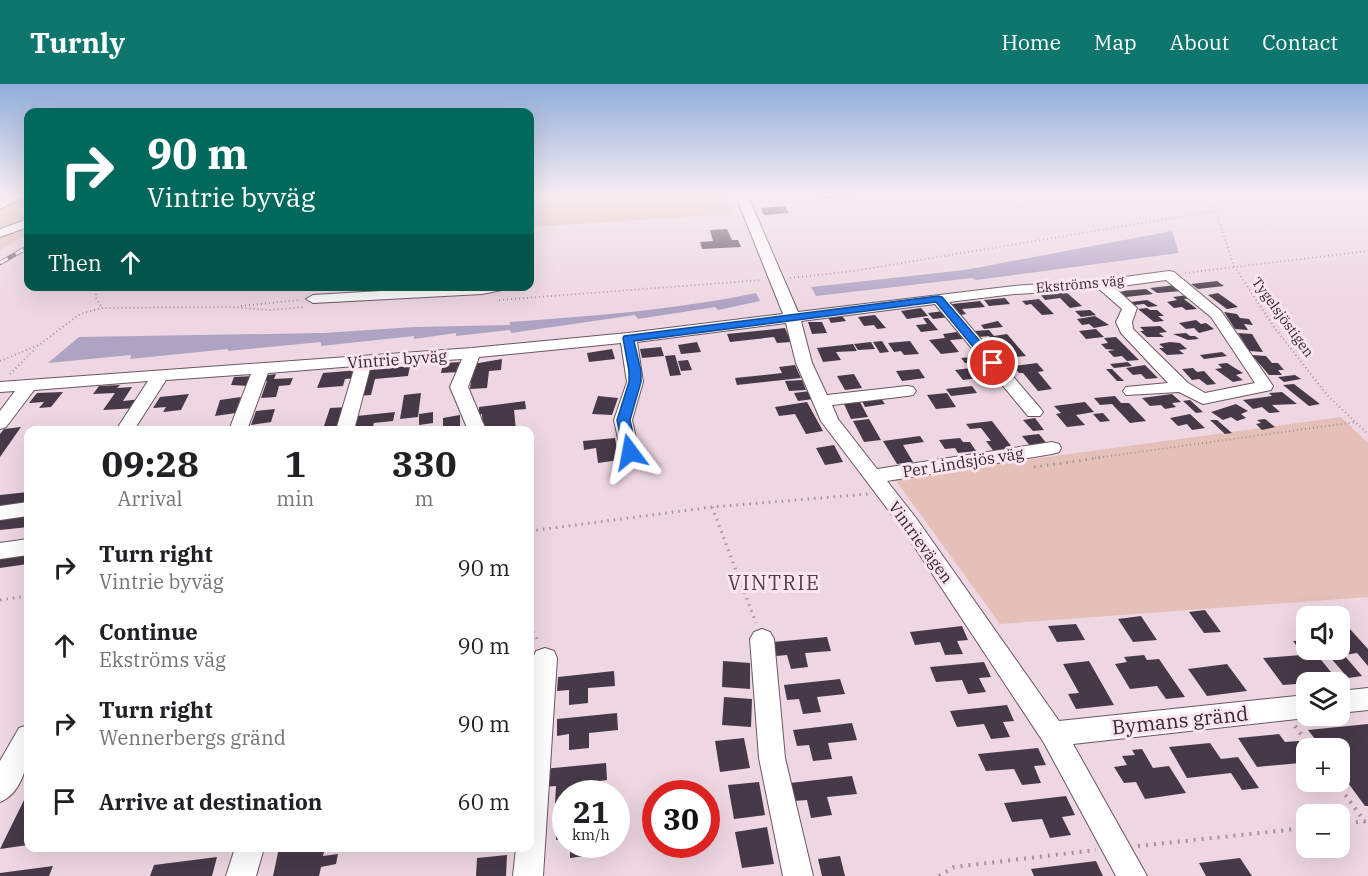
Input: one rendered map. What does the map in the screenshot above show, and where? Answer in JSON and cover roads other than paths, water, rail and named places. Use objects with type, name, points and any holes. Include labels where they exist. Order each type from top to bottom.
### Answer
[{"type":"street","name":"Vintrievägen","points":[[756,231],[792,317],[804,363],[830,421],[874,476],[975,618],[1053,734],[1132,876]]},
{"type":"street","name":"Ekströms väg","points":[[792,317],[1057,285],[1102,284],[1169,275],[1216,314],[1265,386],[1203,399],[1182,387]]},
{"type":"street","points":[[1102,284],[1130,308],[1124,322],[1126,330],[1182,387]]},
{"type":"street","points":[[312,303],[469,291]]},
{"type":"street","points":[[938,299],[1034,412]]},
{"type":"street","name":"Vintrie byväg","points":[[4,381],[30,385],[472,354],[628,338],[792,317]]},
{"type":"street","points":[[628,338],[635,382],[623,420],[630,452]]},
{"type":"street","points":[[472,354],[459,387],[475,426]]},
{"type":"street","points":[[346,426],[364,362]]},
{"type":"street","points":[[240,426],[261,369]]},
{"type":"street","points":[[128,426],[160,376]]},
{"type":"street","points":[[0,423],[30,385]]},
{"type":"street","points":[[1132,391],[1182,387]]},
{"type":"street","points":[[820,400],[906,391]]},
{"type":"street","name":"Per Lindsjös väg","points":[[874,476],[1052,448]]},
{"type":"street","points":[[0,513],[24,510]]},
{"type":"street","points":[[0,551],[24,548]]},
{"type":"street","points":[[762,639],[772,758],[798,876]]},
{"type":"street","points":[[534,799],[545,658]]},
{"type":"street","points":[[1350,701],[1368,699]]},
{"type":"street","name":"Bymans gränd","points":[[1053,734],[1294,708]]},
{"type":"street","points":[[0,788],[24,744]]},
{"type":"street","points":[[241,876],[249,852]]},
{"type":"street","points":[[528,876],[530,852]]},
{"type":"railway","points":[[0,263],[24,249]]},
{"type":"district","name":"VINTRIE","points":[[774,582]]}]
